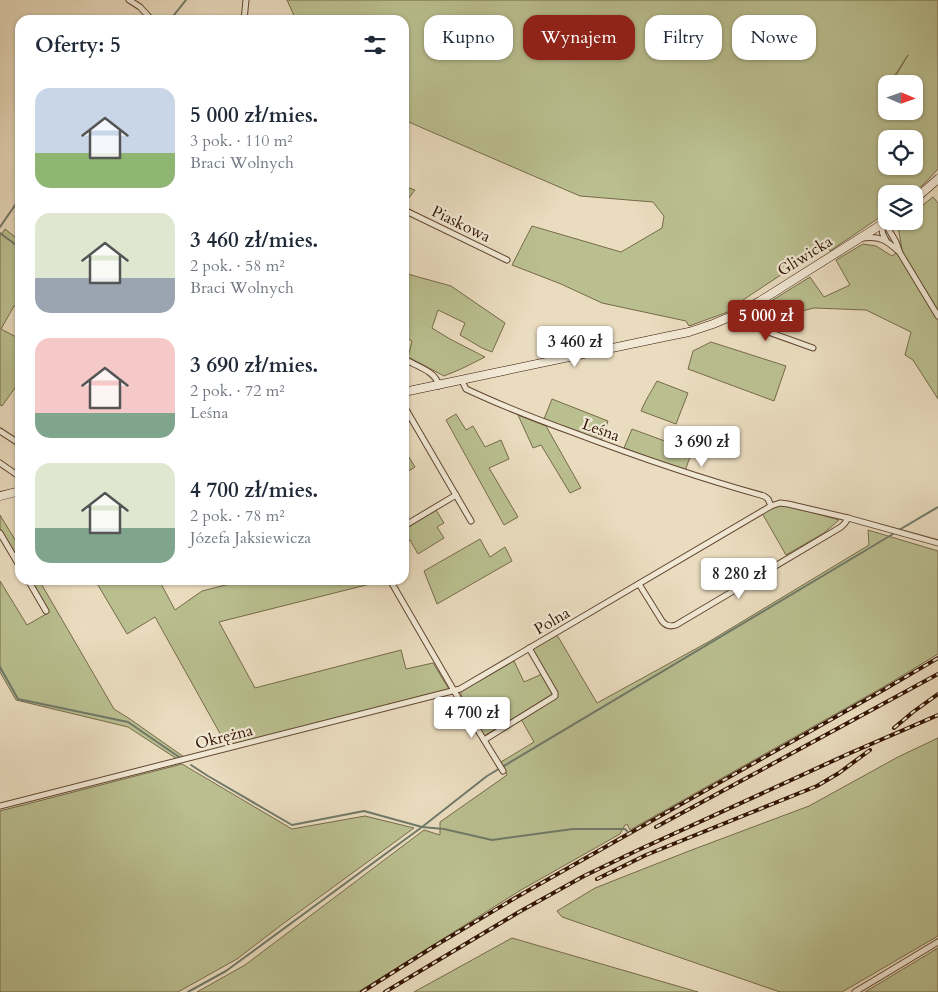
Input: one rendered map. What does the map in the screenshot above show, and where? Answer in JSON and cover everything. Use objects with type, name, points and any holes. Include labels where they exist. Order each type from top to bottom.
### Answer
[{"type":"main road","points":[[923,192],[938,178]]},
{"type":"main road","name":"Gliwicka","points":[[409,391],[678,334],[713,324],[737,314],[760,301],[878,228]]},
{"type":"main road","points":[[0,496],[15,492]]},
{"type":"street","points":[[129,0],[140,7],[147,15]]},
{"type":"street","points":[[244,15],[246,0]]},
{"type":"street","name":"Piaskowa","points":[[409,212],[507,260]]},
{"type":"street","points":[[881,230],[886,241]]},
{"type":"street","points":[[889,230],[900,253],[938,316]]},
{"type":"street","points":[[862,238],[880,238],[900,253]]},
{"type":"street","points":[[737,314],[743,322],[749,325],[813,348]]},
{"type":"street","points":[[409,362],[432,374],[437,378],[439,386]]},
{"type":"street","name":"Leśna","points":[[462,381],[466,389],[520,413],[672,469],[765,497],[771,506]]},
{"type":"street","points":[[409,415],[471,521]]},
{"type":"street","points":[[0,431],[15,441]]},
{"type":"street","points":[[0,463],[15,474]]},
{"type":"street","points":[[409,523],[456,495]]},
{"type":"street","points":[[771,506],[786,503],[938,542]]},
{"type":"street","name":"Polna","points":[[454,691],[771,506]]},
{"type":"street","points":[[639,584],[664,625],[676,625],[841,527],[848,518]]},
{"type":"street","points":[[0,533],[15,558]]},
{"type":"street","points":[[31,585],[46,612]]},
{"type":"street","points":[[393,585],[501,768]]},
{"type":"street","points":[[484,740],[555,696],[530,648]]},
{"type":"street","name":"Okrężna","points":[[0,806],[454,691]]},
{"type":"street","points":[[855,992],[938,942]]},
{"type":"green space","points":[[287,0],[938,0],[938,169],[923,185],[878,185],[878,218],[830,251],[826,245],[743,300],[736,309],[689,326],[686,321],[602,303],[561,284],[512,265],[532,226],[621,252],[662,228],[664,216],[653,202],[580,196],[409,122],[409,15],[294,15]]},
{"type":"green space","points":[[409,188],[415,190],[409,198]]},
{"type":"green space","points":[[933,197],[938,203],[938,399],[913,360],[905,355],[911,332],[866,310],[814,308],[753,323],[745,317],[810,277],[824,297],[850,285],[836,260],[863,244],[876,246],[892,256],[902,249],[899,230],[923,230],[923,205]]},
{"type":"green space","points":[[5,229],[15,237],[15,306],[1,329],[15,336],[15,388],[2,406],[0,405],[0,236]]},
{"type":"green space","points":[[409,274],[451,286],[505,323],[492,352],[460,335],[465,323],[438,310],[432,328],[485,357],[444,376],[409,358],[412,341],[409,339]]},
{"type":"green space","points":[[711,342],[786,366],[774,401],[688,369],[693,351]]},
{"type":"green space","points":[[657,381],[688,393],[676,424],[641,411]]},
{"type":"green space","points":[[552,399],[608,421],[601,441],[544,419]]},
{"type":"green space","points":[[456,414],[466,430],[473,426],[485,447],[501,440],[509,459],[489,468],[518,517],[504,525],[446,420]]},
{"type":"green space","points":[[518,415],[546,426],[581,488],[570,493],[541,445],[533,448]]},
{"type":"green space","points":[[632,429],[692,451],[685,471],[624,448]]},
{"type":"green space","points":[[409,457],[415,467],[409,471]]},
{"type":"green space","points":[[779,503],[839,520],[824,533],[786,555],[762,513]]},
{"type":"green space","points":[[436,510],[444,523],[437,527],[444,538],[418,554],[409,541],[409,527]]},
{"type":"green space","points":[[0,515],[15,540],[15,555],[0,529]]},
{"type":"green space","points":[[868,530],[938,551],[938,654],[630,830],[627,824],[625,825],[620,834],[521,890],[358,992],[197,992],[245,965],[424,830],[440,835],[440,822],[507,775],[501,762],[534,742],[521,719],[556,697],[532,648],[557,635],[597,703],[710,641],[869,545]]},
{"type":"green space","points":[[480,539],[490,557],[505,547],[512,561],[437,604],[424,571]]},
{"type":"green space","points":[[0,581],[27,625],[48,613],[33,585],[42,585],[114,709],[184,757],[177,759],[128,727],[16,700],[0,672]]},
{"type":"green space","points":[[98,585],[162,585],[175,610],[202,591],[225,585],[366,585],[219,622],[255,688],[401,650],[406,669],[433,663],[449,689],[227,746],[155,617],[127,634]]},
{"type":"green space","points":[[514,661],[524,682],[541,673],[553,695],[484,736],[461,695],[461,691]]},
{"type":"green space","points":[[938,738],[938,936],[842,992],[780,992],[562,917],[557,911],[595,888],[809,806],[898,757]]},
{"type":"green space","points":[[182,764],[292,829],[365,816],[414,828],[237,959],[178,992],[0,992],[0,811]]},
{"type":"green space","points":[[512,938],[698,992],[414,992]]},
{"type":"green space","points":[[938,948],[938,992],[865,992]]},
{"type":"waterway","points":[[174,15],[186,0]]},
{"type":"waterway","points":[[0,227],[15,205]]},
{"type":"waterway","points":[[0,233],[15,244]]},
{"type":"waterway","points":[[899,530],[938,507]]},
{"type":"waterway","points":[[188,992],[226,971],[422,827],[487,776],[893,534]]},
{"type":"waterway","points":[[0,667],[18,699],[128,722],[179,757]]},
{"type":"waterway","points":[[191,765],[292,825],[364,811],[422,827],[444,829],[492,840],[573,829],[625,829],[627,831]]},
{"type":"railway","points":[[362,992],[515,898],[938,658]]},
{"type":"railway","points":[[656,827],[938,674]]},
{"type":"railway","points":[[894,728],[938,694]]},
{"type":"railway","points":[[385,992],[519,912],[584,876],[848,754],[938,715]]},
{"type":"railway","points":[[597,879],[646,855],[817,786],[839,773],[870,750]]}]
